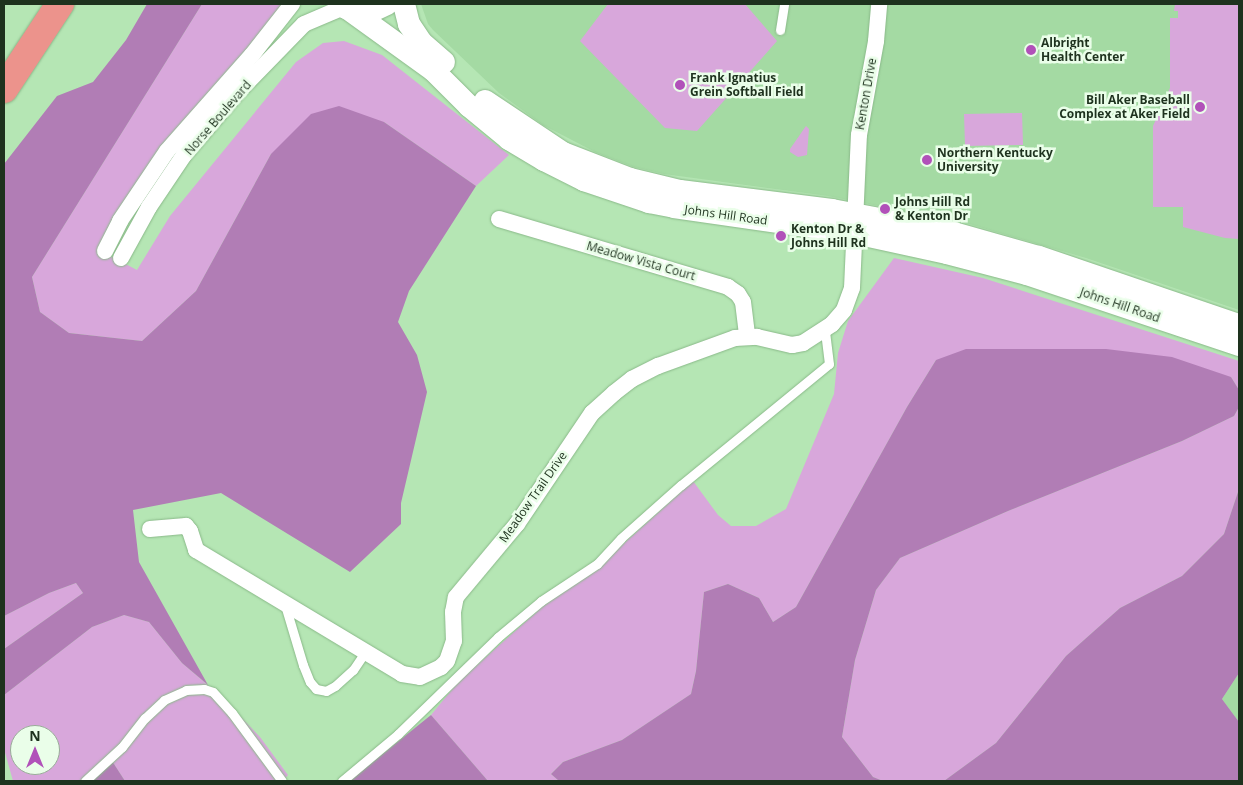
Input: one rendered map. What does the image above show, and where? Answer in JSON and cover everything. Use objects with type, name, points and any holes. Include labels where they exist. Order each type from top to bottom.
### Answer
[{"type":"highway","points":[[4,88],[60,4]]},
{"type":"main road","points":[[344,6],[359,12],[372,11],[387,4]]},
{"type":"main road","name":"Johns Hill Road","points":[[404,4],[408,24],[422,43],[493,108],[563,153],[599,168],[657,186],[855,224],[947,253],[1019,272],[1239,345]]},
{"type":"main road","name":"Johns Hill Road","points":[[344,6],[433,70],[469,106],[509,139],[544,160],[584,180],[624,194],[674,207],[954,233],[1039,257],[1239,325]]},
{"type":"street","name":"Norse Boulevard","points":[[105,251],[120,222],[167,151],[252,55],[292,4]]},
{"type":"street","name":"Kenton Drive","points":[[855,224],[861,114],[872,64],[879,4]]},
{"type":"street","name":"Norse Boulevard","points":[[121,258],[149,207],[184,156],[237,93],[304,24],[344,6]]},
{"type":"street","name":"Meadow Vista Court","points":[[499,219],[728,286],[738,294],[743,302],[747,337]]},
{"type":"street","name":"Meadow Trail Drive","points":[[150,529],[186,526],[190,531],[196,550],[402,674],[412,677],[428,674],[441,667],[446,661],[454,641],[453,612],[456,597],[517,524],[592,413],[632,379],[658,366],[735,338],[747,337],[792,345],[803,343],[825,329],[844,310],[852,288],[855,224]]},
{"type":"lane","points":[[780,30],[784,4]]},
{"type":"lane","points":[[342,781],[398,734],[498,637],[551,594],[597,564],[621,538],[681,485],[829,364],[825,329]]},
{"type":"lane","points":[[285,604],[303,665],[310,682],[316,689],[326,691],[335,686],[353,670],[366,652]]},
{"type":"lane","points":[[85,781],[122,747],[145,718],[164,700],[186,690],[204,689],[213,692],[232,712],[282,781]]},
{"type":"shaded area","points":[[147,4],[202,4],[32,277],[40,312],[69,333],[142,341],[196,291],[271,154],[311,114],[339,106],[384,122],[476,186],[409,291],[398,322],[417,355],[427,392],[401,503],[401,524],[350,572],[221,493],[133,510],[139,562],[208,685],[182,663],[149,622],[124,615],[92,627],[4,695],[4,649],[83,593],[76,583],[49,593],[4,616],[4,164],[57,96],[93,82],[126,40]]},
{"type":"shaded area","points":[[202,4],[284,4],[99,250],[137,270],[170,216],[296,62],[323,43],[344,41],[382,55],[509,155],[476,186],[384,122],[271,154],[196,291],[142,341],[69,333],[40,312],[32,277]]},
{"type":"shaded area","name":"Northern Kentucky University","points":[[421,4],[1239,4],[1239,310],[1086,258],[966,223],[828,196],[664,174],[634,167],[595,152],[543,125],[499,93],[433,30],[428,24]]},
{"type":"shaded area","name":"Frank Ignatius Grein Softball Field","points":[[608,4],[745,4],[777,41],[697,131],[665,128],[580,41]]},
{"type":"shaded area","name":"Bill Aker Baseball Complex at Aker Field","points":[[1175,4],[1239,4],[1239,239],[1225,238],[1183,227],[1183,207],[1153,207],[1153,126],[1170,88],[1170,18],[1178,18],[1178,11],[1174,11]]},
{"type":"shaded area","points":[[1022,113],[1023,145],[965,146],[964,114]]},
{"type":"shaded area","points":[[806,126],[809,129],[807,155],[798,157],[790,152],[790,149]]},
{"type":"shaded area","points":[[894,258],[983,278],[1239,361],[1239,390],[1231,377],[936,360],[907,407],[796,607],[773,622],[759,598],[728,584],[704,592],[696,671],[691,694],[622,740],[563,762],[551,774],[559,781],[488,781],[431,715],[459,681],[542,607],[593,571],[693,481],[718,515],[731,526],[756,526],[786,509],[834,394],[838,353],[848,321]]},
{"type":"shaded area","points":[[966,349],[1106,349],[1172,357],[1231,377],[1239,390],[1239,407],[1234,416],[1182,441],[1008,511],[900,558],[876,590],[855,660],[842,737],[873,777],[883,781],[559,781],[551,774],[563,762],[622,740],[691,694],[696,671],[704,592],[728,584],[759,598],[773,622],[796,607],[907,407],[936,360]]},
{"type":"shaded area","points":[[1239,407],[1239,489],[1224,534],[1182,576],[1120,608],[1066,656],[996,743],[944,781],[883,781],[873,777],[842,737],[855,660],[876,590],[900,558],[1008,511],[1182,441],[1234,416]]},
{"type":"shaded area","points":[[1239,489],[1239,673],[1222,699],[1239,722],[1239,781],[944,781],[996,743],[1066,656],[1120,608],[1182,576],[1224,534]]},
{"type":"shaded area","points":[[76,583],[83,593],[4,649],[4,616],[49,593]]},
{"type":"shaded area","points":[[124,615],[149,622],[182,663],[224,699],[260,737],[288,775],[283,781],[125,781],[112,761],[90,781],[13,781],[11,775],[60,775],[60,725],[10,725],[10,770],[4,749],[4,695],[92,627]]},
{"type":"shaded area","points":[[1239,673],[1239,722],[1222,699]]},
{"type":"shaded area","points":[[431,715],[488,781],[349,781]]},
{"type":"shaded area","points":[[112,761],[125,781],[90,781]]},
{"type":"place","name":"Albright Health Center","points":[[1031,50]]},
{"type":"place","name":"Frank Ignatius Grein Softball Field","points":[[680,85]]},
{"type":"place","name":"Bill Aker Baseball Complex at Aker Field","points":[[1200,107]]},
{"type":"place","name":"Northern Kentucky University","points":[[927,160]]},
{"type":"place","name":"Johns Hill Rd & Kenton Dr","points":[[885,209]]},
{"type":"place","name":"Kenton Dr & Johns Hill Rd","points":[[781,236]]}]
